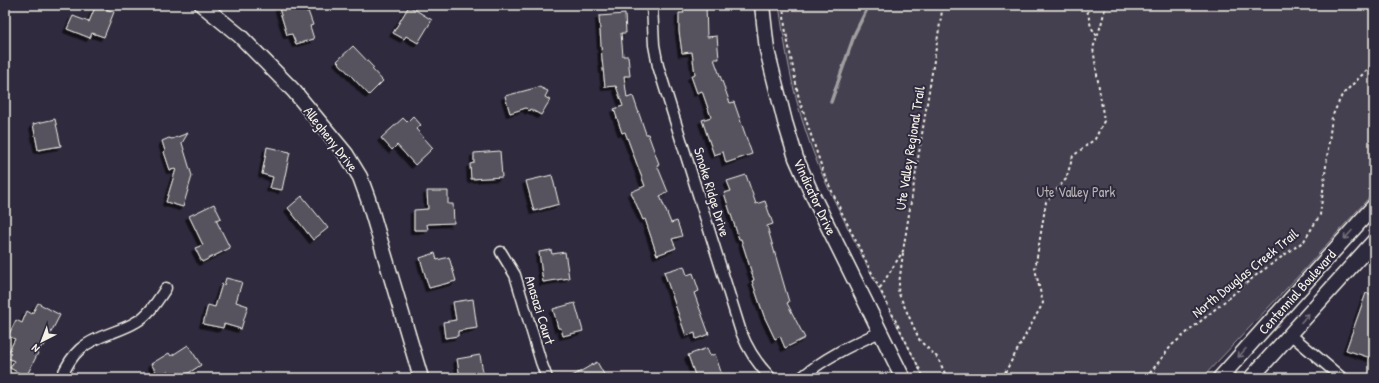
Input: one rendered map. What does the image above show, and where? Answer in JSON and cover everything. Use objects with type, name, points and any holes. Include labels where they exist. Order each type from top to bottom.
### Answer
[{"type":"main road","name":"Allegheny Drive","points":[[202,5],[240,36],[294,91],[346,154],[360,177],[422,378]]},
{"type":"main road","name":"Vindicator Drive","points":[[762,5],[768,50],[785,122],[796,158],[811,192],[903,378]]},
{"type":"main road","name":"Centennial Boulevard","points":[[1220,378],[1374,206]]},
{"type":"main road","name":"Centennial Boulevard","points":[[1251,378],[1374,241]]},
{"type":"street","name":"Smoke Ridge Drive","points":[[652,5],[654,45],[658,66],[741,332],[747,348],[757,363],[772,378]]},
{"type":"street","name":"Anasazi Court","points":[[501,252],[515,275],[547,378]]},
{"type":"street","points":[[61,378],[66,365],[75,352],[86,342],[137,322],[152,307],[166,288]]},
{"type":"street","points":[[802,378],[830,356],[880,332]]},
{"type":"street","points":[[1290,334],[1342,378]]},
{"type":"path","points":[[783,5],[787,41],[799,99],[824,174],[924,378]]},
{"type":"path","name":"Ute Valley Regional Trail","points":[[880,289],[903,251],[943,5]]},
{"type":"path","points":[[1086,5],[1091,27],[1097,36]]},
{"type":"path","points":[[1002,378],[1043,303],[1034,269],[1046,202],[1066,179],[1073,156],[1095,139],[1104,121],[1093,48],[1106,5]]},
{"type":"path","name":"North Douglas Creek Trail","points":[[1146,378],[1172,345],[1254,276],[1304,241],[1320,215],[1332,117],[1342,95],[1374,63]]},
{"type":"path","points":[[903,251],[898,292],[920,341],[938,358],[947,378]]},
{"type":"green space","name":"Ute Valley Park","points":[[779,5],[1374,5],[1374,192],[1302,272],[1202,378],[924,378],[823,177],[811,147],[801,117],[793,85],[786,53]]},
{"type":"building","points":[[96,5],[108,5],[106,9],[114,12],[104,37],[92,33],[90,38],[67,29],[73,16],[89,22]]},
{"type":"building","points":[[278,5],[303,5],[306,12],[308,11],[313,25],[310,26],[314,39],[296,44],[292,34],[287,35]]},
{"type":"building","points":[[683,5],[706,5],[707,37],[717,36],[719,59],[714,59],[730,103],[734,102],[752,154],[726,163],[723,152],[714,155],[702,120],[711,117],[702,91],[697,93],[691,76],[695,74],[692,52],[682,53],[679,31],[679,13],[684,13]]},
{"type":"building","points":[[409,6],[432,20],[418,43],[406,36],[404,39],[393,33]]},
{"type":"building","points":[[625,14],[626,33],[621,33],[623,56],[628,56],[630,76],[624,76],[627,98],[633,96],[668,192],[660,196],[671,223],[677,221],[682,236],[672,239],[676,248],[657,255],[645,219],[643,220],[631,192],[645,186],[625,132],[622,133],[614,109],[623,106],[616,86],[605,87],[599,16]]},
{"type":"building","points":[[353,46],[374,68],[372,69],[383,81],[369,95],[337,61]]},
{"type":"building","points":[[539,87],[548,91],[545,97],[550,100],[541,115],[530,109],[529,111],[526,108],[510,113],[505,96]]},
{"type":"building","points":[[413,116],[421,125],[416,129],[433,148],[415,165],[397,145],[392,150],[381,138],[403,118],[407,122]]},
{"type":"building","points":[[55,119],[61,146],[38,150],[33,124]]},
{"type":"building","points":[[188,133],[182,143],[192,176],[183,207],[166,202],[176,169],[170,170],[162,141]]},
{"type":"building","points":[[267,147],[290,152],[282,190],[270,188],[273,177],[262,174]]},
{"type":"building","points":[[500,151],[502,177],[471,179],[470,164],[474,163],[474,153]]},
{"type":"building","points":[[552,175],[559,204],[534,211],[526,181]]},
{"type":"building","points":[[746,175],[756,204],[765,201],[773,224],[767,226],[789,302],[787,303],[805,338],[785,348],[780,336],[775,339],[764,316],[752,281],[754,280],[741,239],[739,239],[724,193],[731,191],[727,181]]},
{"type":"building","points":[[427,191],[448,191],[448,204],[453,204],[454,223],[427,224],[428,230],[414,230],[414,210],[428,209]]},
{"type":"building","points":[[302,196],[328,228],[313,240],[288,208]]},
{"type":"building","points":[[214,204],[221,218],[216,220],[230,248],[202,262],[195,248],[203,245],[189,216]]},
{"type":"building","points":[[551,250],[552,254],[565,252],[569,278],[543,282],[539,252]]},
{"type":"building","points":[[435,253],[437,260],[449,257],[456,281],[429,288],[420,258]]},
{"type":"building","points":[[684,266],[687,275],[693,273],[699,291],[694,293],[709,334],[696,339],[695,333],[686,336],[664,272]]},
{"type":"building","points":[[226,278],[242,282],[236,302],[248,306],[241,329],[224,324],[223,328],[203,324],[208,305],[215,307],[222,284],[224,285]]},
{"type":"building","points":[[1366,293],[1374,295],[1374,359],[1346,350]]},
{"type":"building","points":[[473,299],[477,328],[458,331],[458,336],[445,338],[443,322],[456,320],[453,302]]},
{"type":"building","points":[[38,303],[60,315],[44,346],[42,345],[26,377],[10,368],[14,361],[6,357],[15,339],[8,336],[16,320],[22,323],[27,311],[32,314]]},
{"type":"building","points":[[575,303],[583,331],[563,336],[561,328],[558,328],[553,309]]},
{"type":"building","points":[[188,345],[201,365],[181,378],[173,378],[168,371],[159,376],[151,364],[169,353],[171,356]]},
{"type":"building","points":[[707,348],[710,356],[715,354],[722,375],[713,378],[696,378],[688,355]]},
{"type":"building","points":[[480,355],[484,378],[460,378],[457,359]]},
{"type":"building","points":[[597,362],[606,378],[569,378]]},
{"type":"waterway","points":[[831,102],[855,33],[869,5]]}]
